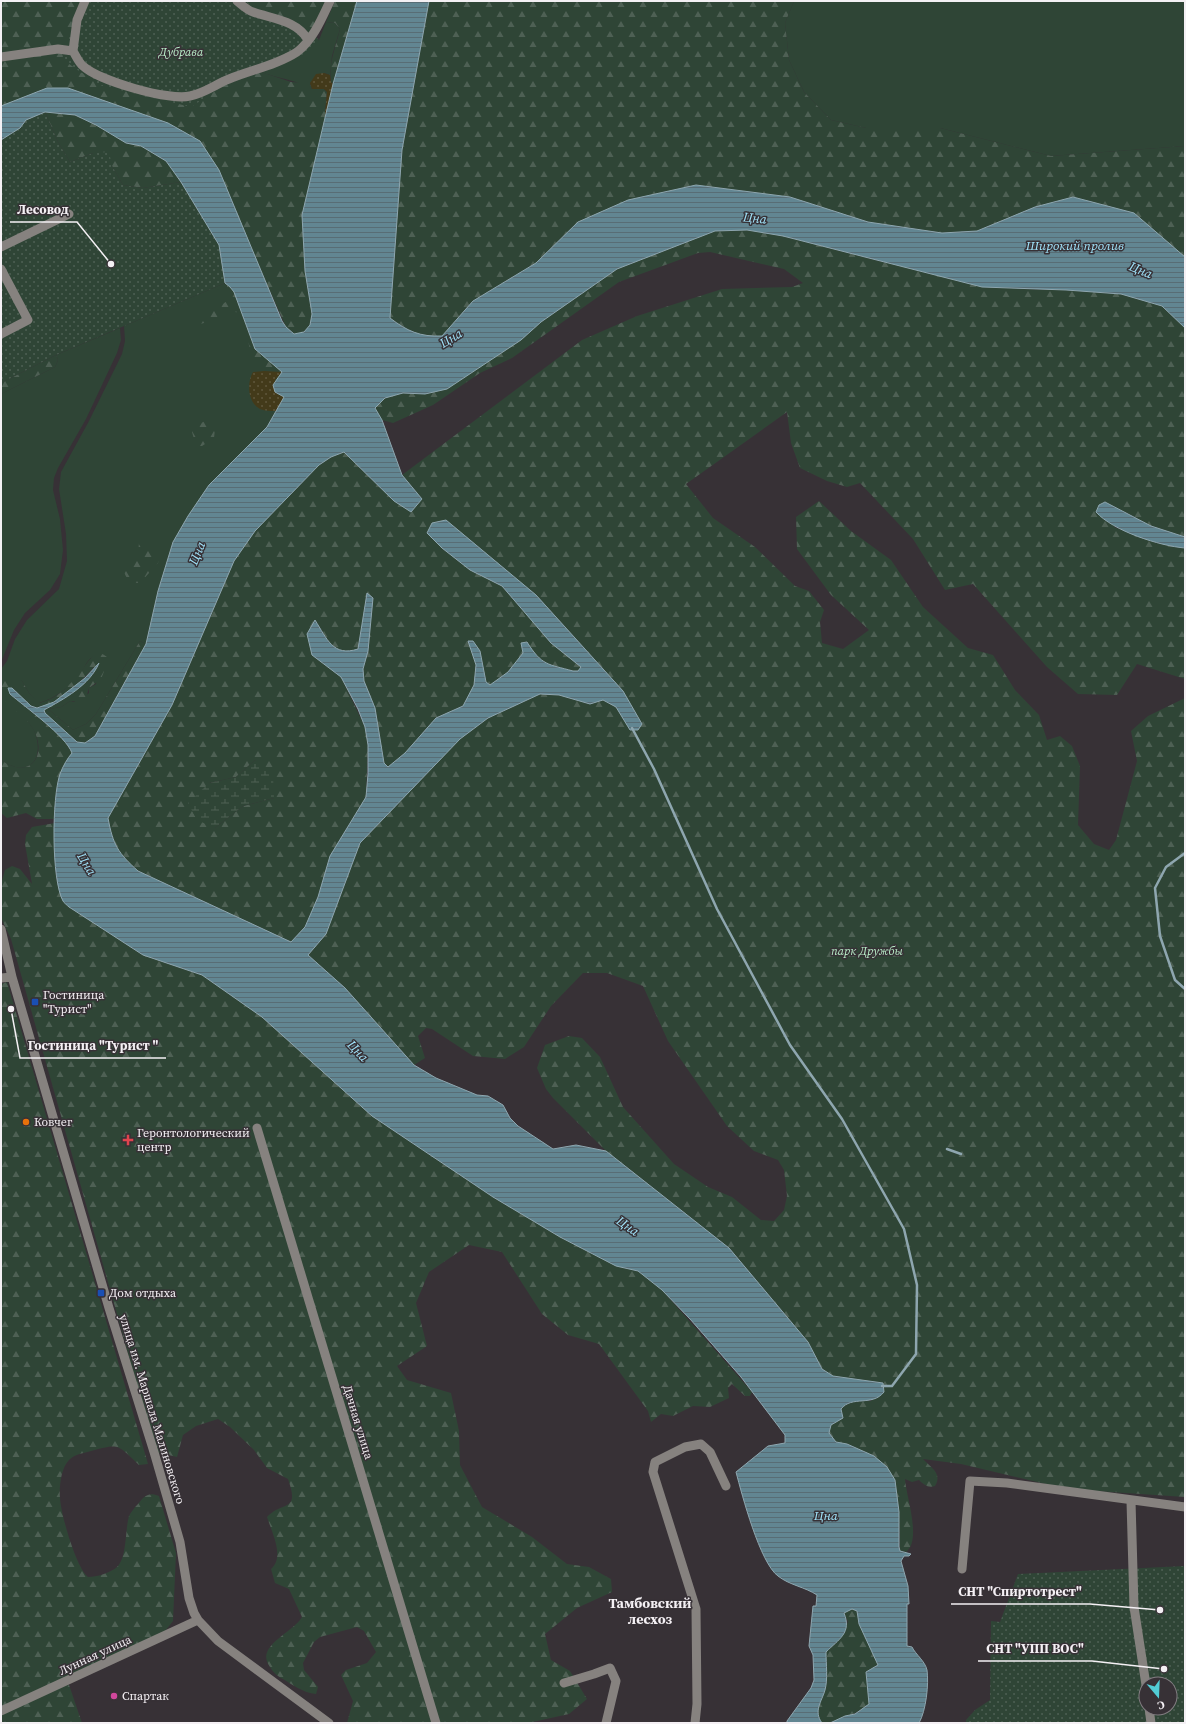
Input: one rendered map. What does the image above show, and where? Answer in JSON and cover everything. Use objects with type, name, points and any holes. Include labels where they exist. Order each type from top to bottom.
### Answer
[{"type":"street","points":[[85,1],[77,20],[73,51],[82,66],[102,77],[153,93],[180,97],[190,96],[210,89],[228,80],[278,61],[297,51],[312,36],[330,1]]},
{"type":"street","points":[[237,1],[251,11],[294,26],[305,34],[308,40]]},
{"type":"street","points":[[1,57],[58,49],[73,51]]},
{"type":"street","points":[[1,247],[69,214]]},
{"type":"street","points":[[1,269],[28,320],[1,334]]},
{"type":"street","name":"улица им. Маршала Малиновского","points":[[1,929],[12,977],[109,1308],[154,1452],[180,1542],[189,1598],[198,1620],[218,1641],[329,1723]]},
{"type":"street","points":[[1,978],[12,977]]},
{"type":"street","name":"Дачная улица","points":[[257,1128],[436,1723]]},
{"type":"street","points":[[695,1723],[697,1692],[696,1609],[653,1472],[656,1462],[685,1447],[701,1444],[710,1452],[726,1486]]},
{"type":"street","points":[[962,1569],[970,1481],[1007,1483],[1131,1501],[1185,1507]]},
{"type":"street","points":[[1131,1501],[1134,1607],[1145,1676]]},
{"type":"street","name":"Лунная улица","points":[[1,1711],[198,1620]]},
{"type":"street","points":[[564,1683],[610,1668],[616,1681],[606,1723]]},
{"type":"green space","points":[[1,1],[81,1],[229,82],[258,71],[291,82],[304,83],[312,89],[324,89],[327,92],[326,116],[302,216],[305,271],[312,314],[308,330],[299,334],[294,334],[286,327],[240,224],[232,201],[168,123],[1,106]]},
{"type":"green space","name":"Дубрава","points":[[81,1],[246,1],[252,9],[311,32],[319,40],[302,55],[229,82],[191,107],[99,85],[62,59]]},
{"type":"green space","points":[[246,1],[326,1],[311,32],[252,9]]},
{"type":"green space","points":[[335,1],[357,1],[333,84],[330,76],[333,56],[340,29],[335,23],[326,22]]},
{"type":"green space","points":[[429,1],[794,1],[785,23],[789,60],[804,92],[831,120],[866,128],[940,128],[1051,156],[1185,146],[1185,257],[1171,246],[1035,207],[977,231],[942,233],[868,222],[790,197],[578,222],[536,263],[473,301],[442,336],[414,332],[390,318],[402,150]]},
{"type":"green space","points":[[794,1],[1185,1],[1185,146],[1051,156],[940,128],[866,128],[831,120],[804,92],[789,60],[785,23]]},
{"type":"green space","points":[[326,22],[335,23],[340,29],[332,56],[330,75],[324,73],[310,83],[312,89],[300,83],[258,71],[319,40]]},
{"type":"green space","points":[[45,112],[75,115],[96,125],[126,143],[141,146],[166,161],[181,182],[143,188],[123,185],[112,166],[93,153],[70,162],[58,142]]},
{"type":"green space","points":[[45,112],[58,142],[70,162],[93,153],[109,152],[112,166],[123,185],[143,188],[181,182],[219,245],[225,283],[56,355],[1,383],[1,140],[20,128],[26,120]]},
{"type":"green space","name":"парк Дружбы","points":[[747,230],[783,236],[883,262],[1022,289],[1066,290],[1121,294],[1162,306],[1185,328],[1185,537],[1151,526],[1125,512],[1114,527],[1157,543],[1185,548],[1185,679],[1137,664],[1117,695],[1078,694],[1047,667],[973,584],[945,590],[913,539],[860,483],[847,487],[827,481],[800,468],[791,443],[787,412],[686,484],[713,518],[755,547],[795,586],[809,591],[824,610],[820,622],[822,643],[843,649],[869,630],[831,595],[797,549],[796,517],[819,501],[851,531],[891,560],[923,607],[968,648],[993,655],[1015,690],[1039,715],[1047,740],[1060,736],[1072,746],[1080,766],[1078,825],[1094,844],[1109,850],[1116,840],[1137,761],[1131,731],[1148,716],[1185,698],[1185,1497],[1067,1489],[961,1464],[923,1459],[937,1474],[937,1481],[935,1486],[930,1487],[924,1485],[919,1480],[912,1482],[905,1479],[912,1517],[913,1538],[911,1546],[906,1552],[900,1551],[899,1512],[895,1480],[874,1456],[847,1444],[836,1442],[829,1433],[831,1425],[843,1418],[841,1409],[844,1406],[854,1402],[871,1401],[883,1383],[833,1376],[822,1369],[808,1342],[729,1248],[606,1151],[553,1098],[546,1089],[537,1068],[545,1045],[569,1036],[582,1038],[600,1057],[623,1107],[674,1164],[708,1187],[732,1197],[761,1220],[774,1221],[784,1210],[787,1196],[784,1170],[778,1160],[754,1151],[727,1126],[668,1041],[643,986],[607,973],[583,973],[551,1006],[524,1047],[505,1059],[473,1056],[432,1029],[426,1028],[418,1036],[425,1058],[414,1065],[345,988],[308,955],[326,934],[360,843],[460,739],[488,718],[540,694],[559,695],[590,704],[603,700],[616,707],[631,730],[623,691],[536,595],[442,548],[470,570],[502,586],[551,643],[581,667],[578,671],[573,671],[546,663],[537,656],[527,642],[522,643],[523,653],[508,672],[490,685],[486,682],[480,651],[468,641],[476,664],[474,685],[463,706],[436,718],[405,753],[388,767],[384,763],[375,708],[364,681],[363,669],[368,651],[373,598],[367,594],[358,649],[342,651],[332,645],[316,621],[312,655],[341,677],[365,727],[368,746],[366,797],[330,856],[318,897],[305,927],[291,942],[138,871],[121,853],[114,842],[108,818],[172,705],[234,561],[255,531],[319,465],[331,457],[344,452],[394,501],[422,499],[402,475],[582,340],[637,316],[722,289],[792,287],[803,283],[784,269],[710,252],[698,253],[619,282],[512,358],[480,373],[433,405],[393,423],[382,420],[375,408],[385,398],[403,393],[425,394],[521,340],[541,322],[617,269],[715,231]],"holes":[[[255,760],[274,798],[243,806],[215,828],[209,783],[236,777]]]},
{"type":"green space","points":[[227,282],[231,282],[282,372],[266,371],[252,357],[247,337],[251,324],[243,315],[235,312],[228,312],[206,323],[189,323],[198,316],[227,301]]},
{"type":"green space","points":[[225,283],[234,292],[255,349],[282,372],[284,397],[267,427],[209,485],[173,542],[158,591],[146,644],[140,641],[96,714],[86,724],[73,730],[48,709],[61,707],[70,701],[74,702],[89,693],[89,688],[96,684],[99,654],[89,660],[80,674],[67,688],[57,695],[39,703],[29,693],[22,681],[1,679],[1,669],[7,661],[15,639],[27,620],[59,589],[67,561],[66,534],[59,489],[61,472],[89,421],[122,354],[125,341],[124,326]]},
{"type":"green space","points":[[120,328],[121,340],[117,353],[86,419],[58,468],[54,478],[53,490],[60,519],[63,550],[60,574],[50,590],[25,613],[14,630],[1,662],[1,394],[55,367],[58,360],[56,355]]},
{"type":"green space","points":[[56,355],[58,360],[55,367],[1,394],[1,383]]},
{"type":"green space","points":[[207,420],[211,421],[215,429],[214,438],[202,446],[196,446],[192,432],[195,426]]},
{"type":"green space","points":[[151,542],[160,555],[158,563],[140,583],[130,581],[126,577],[122,567],[126,560],[138,553],[139,543]]},
{"type":"green space","points":[[140,641],[146,644],[95,736],[85,743],[77,742],[45,713],[44,710],[64,698],[82,684],[94,673],[94,667],[68,692],[51,704],[43,707],[33,707],[26,703],[12,688],[8,688],[10,694],[62,738],[73,753],[63,768],[60,776],[56,793],[54,819],[37,819],[26,813],[7,818],[1,813],[1,760],[13,766],[22,768],[30,765],[35,760],[38,752],[38,743],[35,733],[29,723],[1,697],[1,679],[9,676],[22,681],[29,693],[40,703],[53,698],[64,690],[95,655],[99,653],[104,655],[109,659],[101,679],[89,688],[86,698],[80,702],[70,701],[61,707],[48,709],[73,730],[86,724],[96,714]]},
{"type":"green space","points":[[1,697],[28,721],[34,730],[38,749],[36,757],[27,767],[20,768],[11,766],[1,760]]},
{"type":"green space","points":[[255,760],[273,776],[274,798],[243,806],[215,828],[197,820],[188,803],[209,783],[236,777]]},
{"type":"green space","points":[[55,823],[55,868],[59,890],[69,907],[143,955],[202,975],[262,1017],[372,1116],[493,1197],[560,1237],[616,1266],[638,1271],[662,1290],[752,1392],[750,1396],[745,1396],[732,1384],[728,1388],[729,1398],[710,1407],[693,1406],[673,1416],[661,1414],[651,1422],[648,1411],[599,1344],[568,1335],[542,1314],[502,1252],[469,1245],[429,1272],[416,1303],[427,1346],[397,1366],[407,1380],[451,1393],[459,1431],[460,1465],[482,1507],[532,1537],[567,1564],[589,1567],[611,1579],[612,1592],[577,1608],[545,1634],[551,1660],[570,1671],[587,1699],[569,1714],[528,1723],[347,1723],[353,1701],[341,1675],[346,1670],[367,1663],[376,1652],[364,1631],[357,1627],[320,1637],[314,1642],[303,1663],[304,1670],[318,1687],[316,1694],[307,1692],[293,1685],[278,1676],[270,1667],[266,1659],[267,1653],[271,1646],[302,1617],[289,1589],[275,1583],[271,1569],[277,1558],[277,1551],[267,1517],[291,1501],[292,1497],[288,1479],[267,1468],[254,1450],[230,1427],[218,1419],[196,1426],[183,1435],[177,1457],[156,1452],[11,939],[1,918],[1,884],[5,870],[12,866],[20,869],[32,884],[25,844],[26,835],[32,827]]},
{"type":"green space","points":[[7,982],[148,1464],[139,1465],[122,1450],[114,1447],[101,1448],[71,1458],[66,1463],[64,1468],[60,1489],[61,1506],[66,1528],[74,1552],[83,1571],[88,1577],[111,1571],[117,1567],[123,1557],[129,1516],[145,1496],[152,1494],[159,1496],[176,1553],[173,1621],[162,1635],[67,1679],[82,1723],[1,1723],[1,984]]},
{"type":"green space","points":[[1185,1566],[1185,1723],[966,1723],[966,1720],[975,1710],[990,1700],[991,1621],[1000,1622],[1018,1574]]},
{"type":"green space","points":[[852,1609],[857,1611],[859,1624],[878,1665],[866,1672],[869,1704],[847,1717],[828,1723],[822,1723],[819,1719],[818,1710],[826,1686],[826,1652],[837,1642],[848,1622],[844,1613]]},
{"type":"sand","points":[[324,73],[330,75],[331,82],[333,84],[326,116],[327,92],[324,89],[312,89],[310,83],[316,74]]},
{"type":"sand","points":[[253,372],[282,372],[275,380],[277,394],[284,397],[281,406],[276,411],[266,411],[260,409],[250,397],[249,386]]},
{"type":"water","name":"Цна","points":[[357,1],[429,1],[402,150],[390,318],[408,330],[420,334],[442,336],[473,301],[536,263],[578,222],[628,200],[696,185],[790,197],[868,222],[942,233],[977,231],[1035,207],[1073,197],[1134,213],[1185,257],[1185,328],[1162,306],[1121,294],[1066,290],[982,287],[783,236],[747,230],[715,231],[617,269],[541,322],[521,340],[447,389],[425,394],[403,393],[385,398],[375,408],[382,420],[402,475],[422,499],[411,512],[394,501],[344,452],[331,457],[319,465],[255,531],[234,561],[172,705],[108,818],[117,848],[138,871],[291,942],[305,927],[318,897],[330,856],[366,797],[368,774],[368,745],[365,727],[358,709],[341,677],[312,655],[307,634],[315,620],[327,640],[332,645],[342,651],[358,649],[367,593],[373,598],[368,651],[363,669],[364,681],[375,708],[384,763],[388,767],[405,753],[436,718],[463,706],[474,685],[476,665],[468,641],[473,641],[480,651],[486,682],[490,685],[508,672],[523,653],[521,643],[527,642],[537,656],[551,665],[573,671],[578,671],[581,667],[551,643],[502,586],[470,570],[442,548],[427,533],[432,523],[446,520],[536,595],[623,691],[642,724],[638,730],[630,730],[616,707],[603,700],[590,704],[559,695],[540,694],[488,718],[460,739],[360,843],[326,934],[308,955],[345,988],[414,1065],[436,1078],[477,1095],[488,1096],[503,1105],[510,1118],[518,1126],[553,1149],[576,1145],[606,1151],[729,1248],[808,1342],[822,1369],[833,1376],[883,1383],[884,1392],[879,1396],[874,1399],[856,1401],[841,1409],[843,1418],[831,1425],[829,1433],[836,1442],[847,1444],[874,1456],[887,1467],[895,1480],[899,1512],[899,1547],[900,1551],[911,1554],[909,1556],[904,1556],[901,1561],[908,1586],[909,1604],[907,1604],[907,1646],[912,1647],[927,1670],[928,1682],[926,1697],[919,1723],[830,1723],[845,1716],[855,1714],[869,1704],[866,1672],[878,1665],[859,1624],[857,1611],[852,1609],[844,1613],[846,1626],[843,1635],[826,1652],[826,1686],[818,1710],[819,1719],[822,1723],[787,1723],[811,1688],[814,1680],[813,1655],[809,1646],[813,1606],[816,1606],[817,1595],[782,1579],[771,1569],[752,1528],[736,1472],[768,1446],[785,1443],[785,1435],[741,1377],[690,1319],[662,1290],[638,1271],[616,1266],[560,1237],[493,1197],[372,1116],[262,1017],[202,975],[143,955],[69,907],[63,901],[59,890],[56,875],[54,838],[55,800],[60,774],[72,753],[62,738],[10,694],[8,688],[12,688],[31,706],[37,708],[54,702],[85,678],[99,663],[95,671],[76,691],[44,710],[45,713],[77,742],[85,743],[95,736],[146,644],[158,591],[173,542],[188,516],[209,485],[267,427],[284,397],[275,392],[273,385],[282,372],[255,349],[234,292],[225,283],[219,245],[181,182],[166,161],[141,146],[126,143],[96,125],[75,115],[45,112],[26,120],[20,128],[1,140],[1,106],[47,88],[68,88],[168,123],[200,141],[219,170],[282,321],[294,334],[304,332],[310,325],[312,314],[305,271],[302,215],[333,84]]},
{"type":"water","points":[[1105,502],[1151,526],[1185,537],[1185,548],[1150,541],[1114,525],[1096,512],[1099,505]]},
{"type":"waterway","points":[[632,728],[654,769],[717,909],[790,1045],[842,1119],[904,1229],[917,1285],[916,1354],[892,1386],[882,1386]]},
{"type":"waterway","points":[[1185,853],[1166,867],[1155,888],[1160,936],[1175,980],[1185,989]]},
{"type":"waterway","points":[[947,1149],[961,1154]]},
{"type":"place","name":"Лесовод","points":[[111,264]]},
{"type":"place","name":"Гостиница \"Турист\"","points":[[35,1002]]},
{"type":"place","name":"Гостиница \"Турист \"","points":[[11,1009]]},
{"type":"place","name":"Ковчег","points":[[26,1122]]},
{"type":"place","name":"Геронтологический центр","points":[[128,1140]]},
{"type":"place","name":"Дом отдыха","points":[[101,1293]]},
{"type":"place","name":"СНТ \"Спиртотрест\"","points":[[1160,1610]]},
{"type":"place","name":"СНТ \"УПП ВОС\"","points":[[1164,1669]]},
{"type":"place","name":"Спартак","points":[[114,1696]]},
{"type":"district","name":"Тамбовский лесхоз","points":[[650,1612]]},
{"type":"water label","name":"Широкий пролив","points":[[1075,245]]}]
